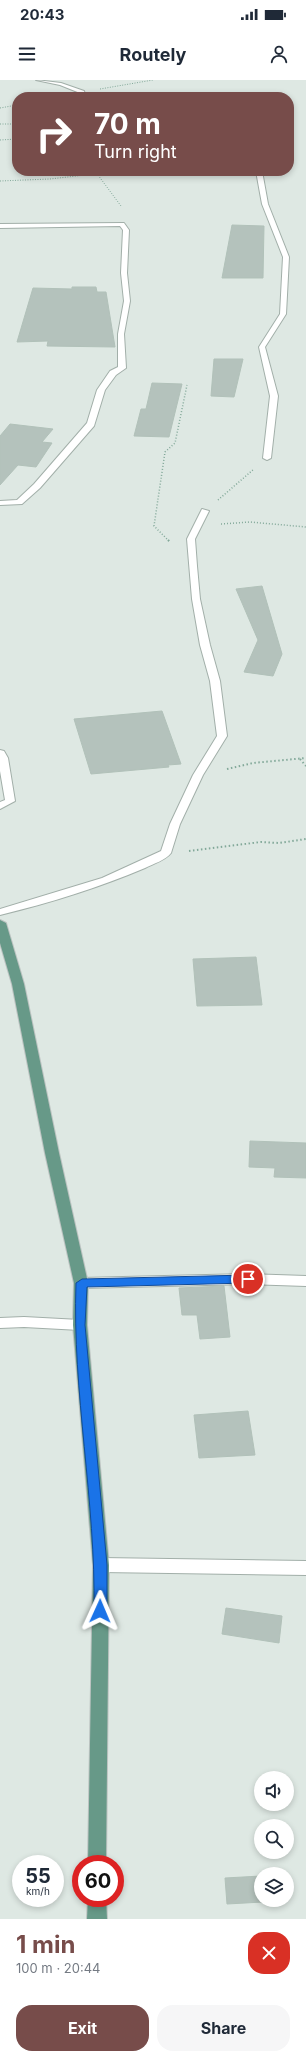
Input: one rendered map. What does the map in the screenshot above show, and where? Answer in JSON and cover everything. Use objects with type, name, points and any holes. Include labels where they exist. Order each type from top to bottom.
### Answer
[{"type":"main road","points":[[0,923],[18,984],[52,1153],[82,1283],[80,1325],[101,1565],[97,1855]]},
{"type":"main road","points":[[97,1907],[97,1919]]},
{"type":"street","points":[[38,80],[61,84],[76,92]]},
{"type":"street","points":[[260,176],[265,204],[286,257],[284,314],[262,347],[274,396],[267,458]]},
{"type":"street","points":[[0,226],[122,224],[126,230],[124,273],[127,301],[121,334],[122,368],[113,373],[101,390],[91,424],[37,486],[19,502],[0,504]]},
{"type":"street","points":[[0,912],[65,895],[138,868],[166,853],[175,824],[198,775],[222,736],[215,681],[205,645],[196,599],[191,539],[205,511]]},
{"type":"street","points":[[0,753],[3,758],[10,801],[0,806]]},
{"type":"street","points":[[82,1283],[248,1279],[306,1281]]},
{"type":"street","points":[[0,1323],[24,1322],[80,1325]]},
{"type":"street","points":[[101,1565],[306,1568]]},
{"type":"path","points":[[96,92],[153,80]]},
{"type":"path","points":[[0,108],[12,106]]},
{"type":"path","points":[[0,124],[12,124]]},
{"type":"path","points":[[1,140],[12,139]]},
{"type":"path","points":[[0,181],[71,176]]},
{"type":"path","points":[[100,176],[125,211],[126,220],[122,224]]},
{"type":"path","points":[[187,385],[175,443],[165,452],[154,526],[173,545],[194,574]]},
{"type":"path","points":[[205,511],[267,458]]},
{"type":"path","points":[[198,525],[250,522],[306,527]]},
{"type":"path","points":[[198,775],[253,763],[306,758]]},
{"type":"path","points":[[300,759],[306,766]]},
{"type":"path","points":[[166,853],[261,842],[280,842],[306,839]]},
{"type":"building","points":[[232,225],[264,226],[263,278],[222,278]]},
{"type":"building","points":[[72,287],[96,287],[97,292],[106,292],[115,347],[47,346],[48,341],[17,342],[33,288],[72,289]]},
{"type":"building","points":[[214,359],[243,359],[234,397],[211,396]]},
{"type":"building","points":[[152,383],[182,384],[169,437],[134,436],[141,409],[146,409]]},
{"type":"building","points":[[10,424],[53,429],[42,442],[52,443],[36,467],[18,465],[0,485],[0,436]]},
{"type":"building","points":[[262,586],[282,654],[273,676],[244,672],[258,640],[236,589]]},
{"type":"building","points":[[162,711],[181,764],[168,765],[169,767],[91,774],[74,719]]},
{"type":"building","points":[[256,957],[262,1005],[197,1006],[193,959]]},
{"type":"building","points":[[250,1141],[306,1143],[306,1178],[274,1177],[275,1168],[249,1167]]},
{"type":"building","points":[[224,1286],[230,1337],[200,1339],[197,1315],[182,1315],[179,1288]]},
{"type":"building","points":[[248,1411],[255,1455],[199,1458],[194,1415]]},
{"type":"building","points":[[226,1608],[282,1616],[279,1643],[222,1634]]},
{"type":"building","points":[[254,1876],[254,1902],[227,1904],[225,1878]]},
{"type":"route","points":[[100,1611],[101,1565],[80,1325],[82,1283],[248,1279]]}]
